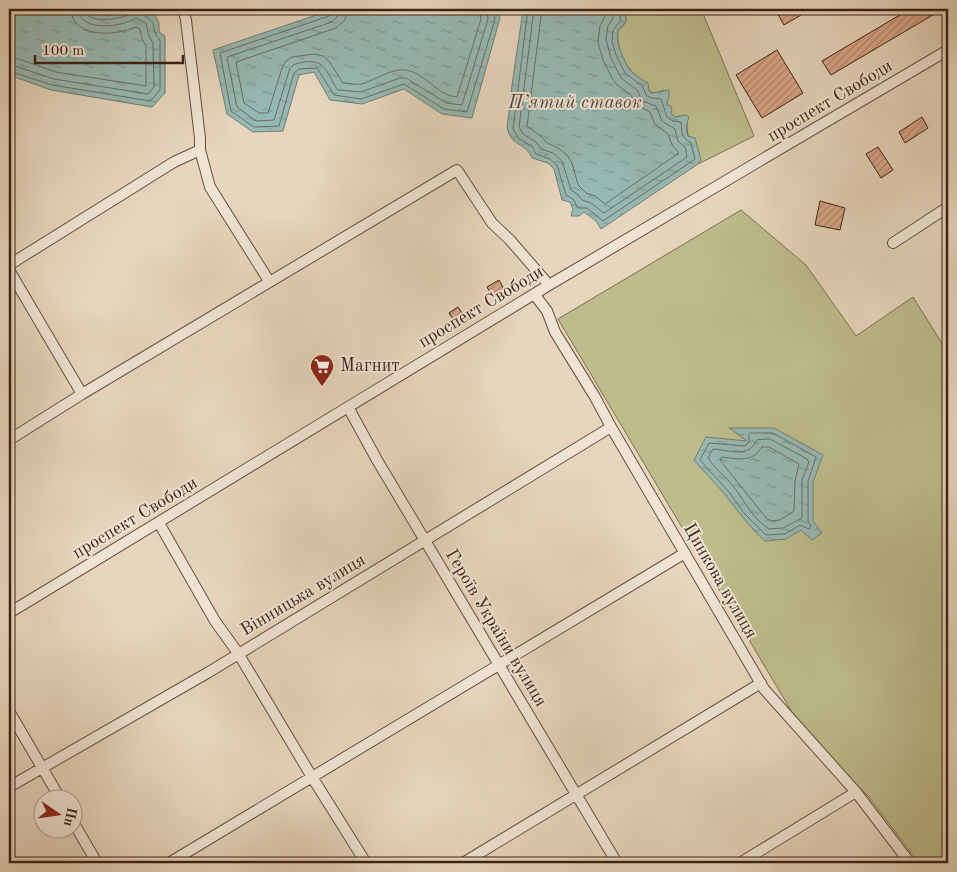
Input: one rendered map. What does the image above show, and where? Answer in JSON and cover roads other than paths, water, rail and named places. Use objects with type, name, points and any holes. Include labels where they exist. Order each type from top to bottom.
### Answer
[{"type":"street","points":[[183,9],[194,79],[200,150],[210,187],[270,281]]},
{"type":"street","name":"проспект Свободи","points":[[9,614],[534,294],[948,50]]},
{"type":"street","points":[[9,265],[174,162],[200,150]]},
{"type":"street","points":[[9,440],[82,394],[457,170],[492,223],[510,240],[549,285]]},
{"type":"street","points":[[893,243],[948,207]]},
{"type":"street","points":[[9,270],[82,394]]},
{"type":"street","name":"Цинкова вулиця","points":[[534,294],[547,311],[556,332],[764,689],[856,792],[910,863]]},
{"type":"street","name":"Героїв України вулиця","points":[[348,407],[377,460],[617,863]]},
{"type":"street","name":"Вінницька вулиця","points":[[9,787],[209,672],[611,427]]},
{"type":"street","points":[[159,523],[216,622],[238,653],[366,863]]},
{"type":"street","points":[[169,863],[685,553]]},
{"type":"street","points":[[463,863],[761,683]]},
{"type":"street","points":[[9,711],[55,790]]},
{"type":"street","points":[[740,863],[856,792]]},
{"type":"street","points":[[82,837],[97,863]]},
{"type":"water","points":[[9,9],[80,9],[109,16],[139,9],[154,13],[159,23],[159,32],[165,36],[165,93],[152,107],[51,90],[9,75]]},
{"type":"water","points":[[334,9],[498,9],[500,18],[472,118],[442,114],[404,89],[362,104],[330,100],[314,72],[299,75],[283,131],[253,132],[227,114],[213,50]]},
{"type":"water","name":"П’ятий ставок","points":[[523,9],[622,9],[626,22],[619,30],[617,39],[625,61],[630,71],[648,83],[649,91],[652,93],[669,90],[667,105],[671,106],[671,113],[675,117],[686,115],[689,117],[687,131],[688,136],[695,138],[701,160],[698,164],[601,229],[596,221],[584,212],[579,216],[571,216],[573,209],[570,202],[562,200],[554,169],[548,163],[532,158],[510,136],[508,131],[507,124]]},
{"type":"water","points":[[729,428],[774,428],[823,455],[813,482],[813,521],[822,533],[812,540],[801,530],[786,539],[765,541],[749,525],[694,460],[706,437],[747,441]]},
{"type":"place","name":"Магнит","points":[[322,387]]}]
